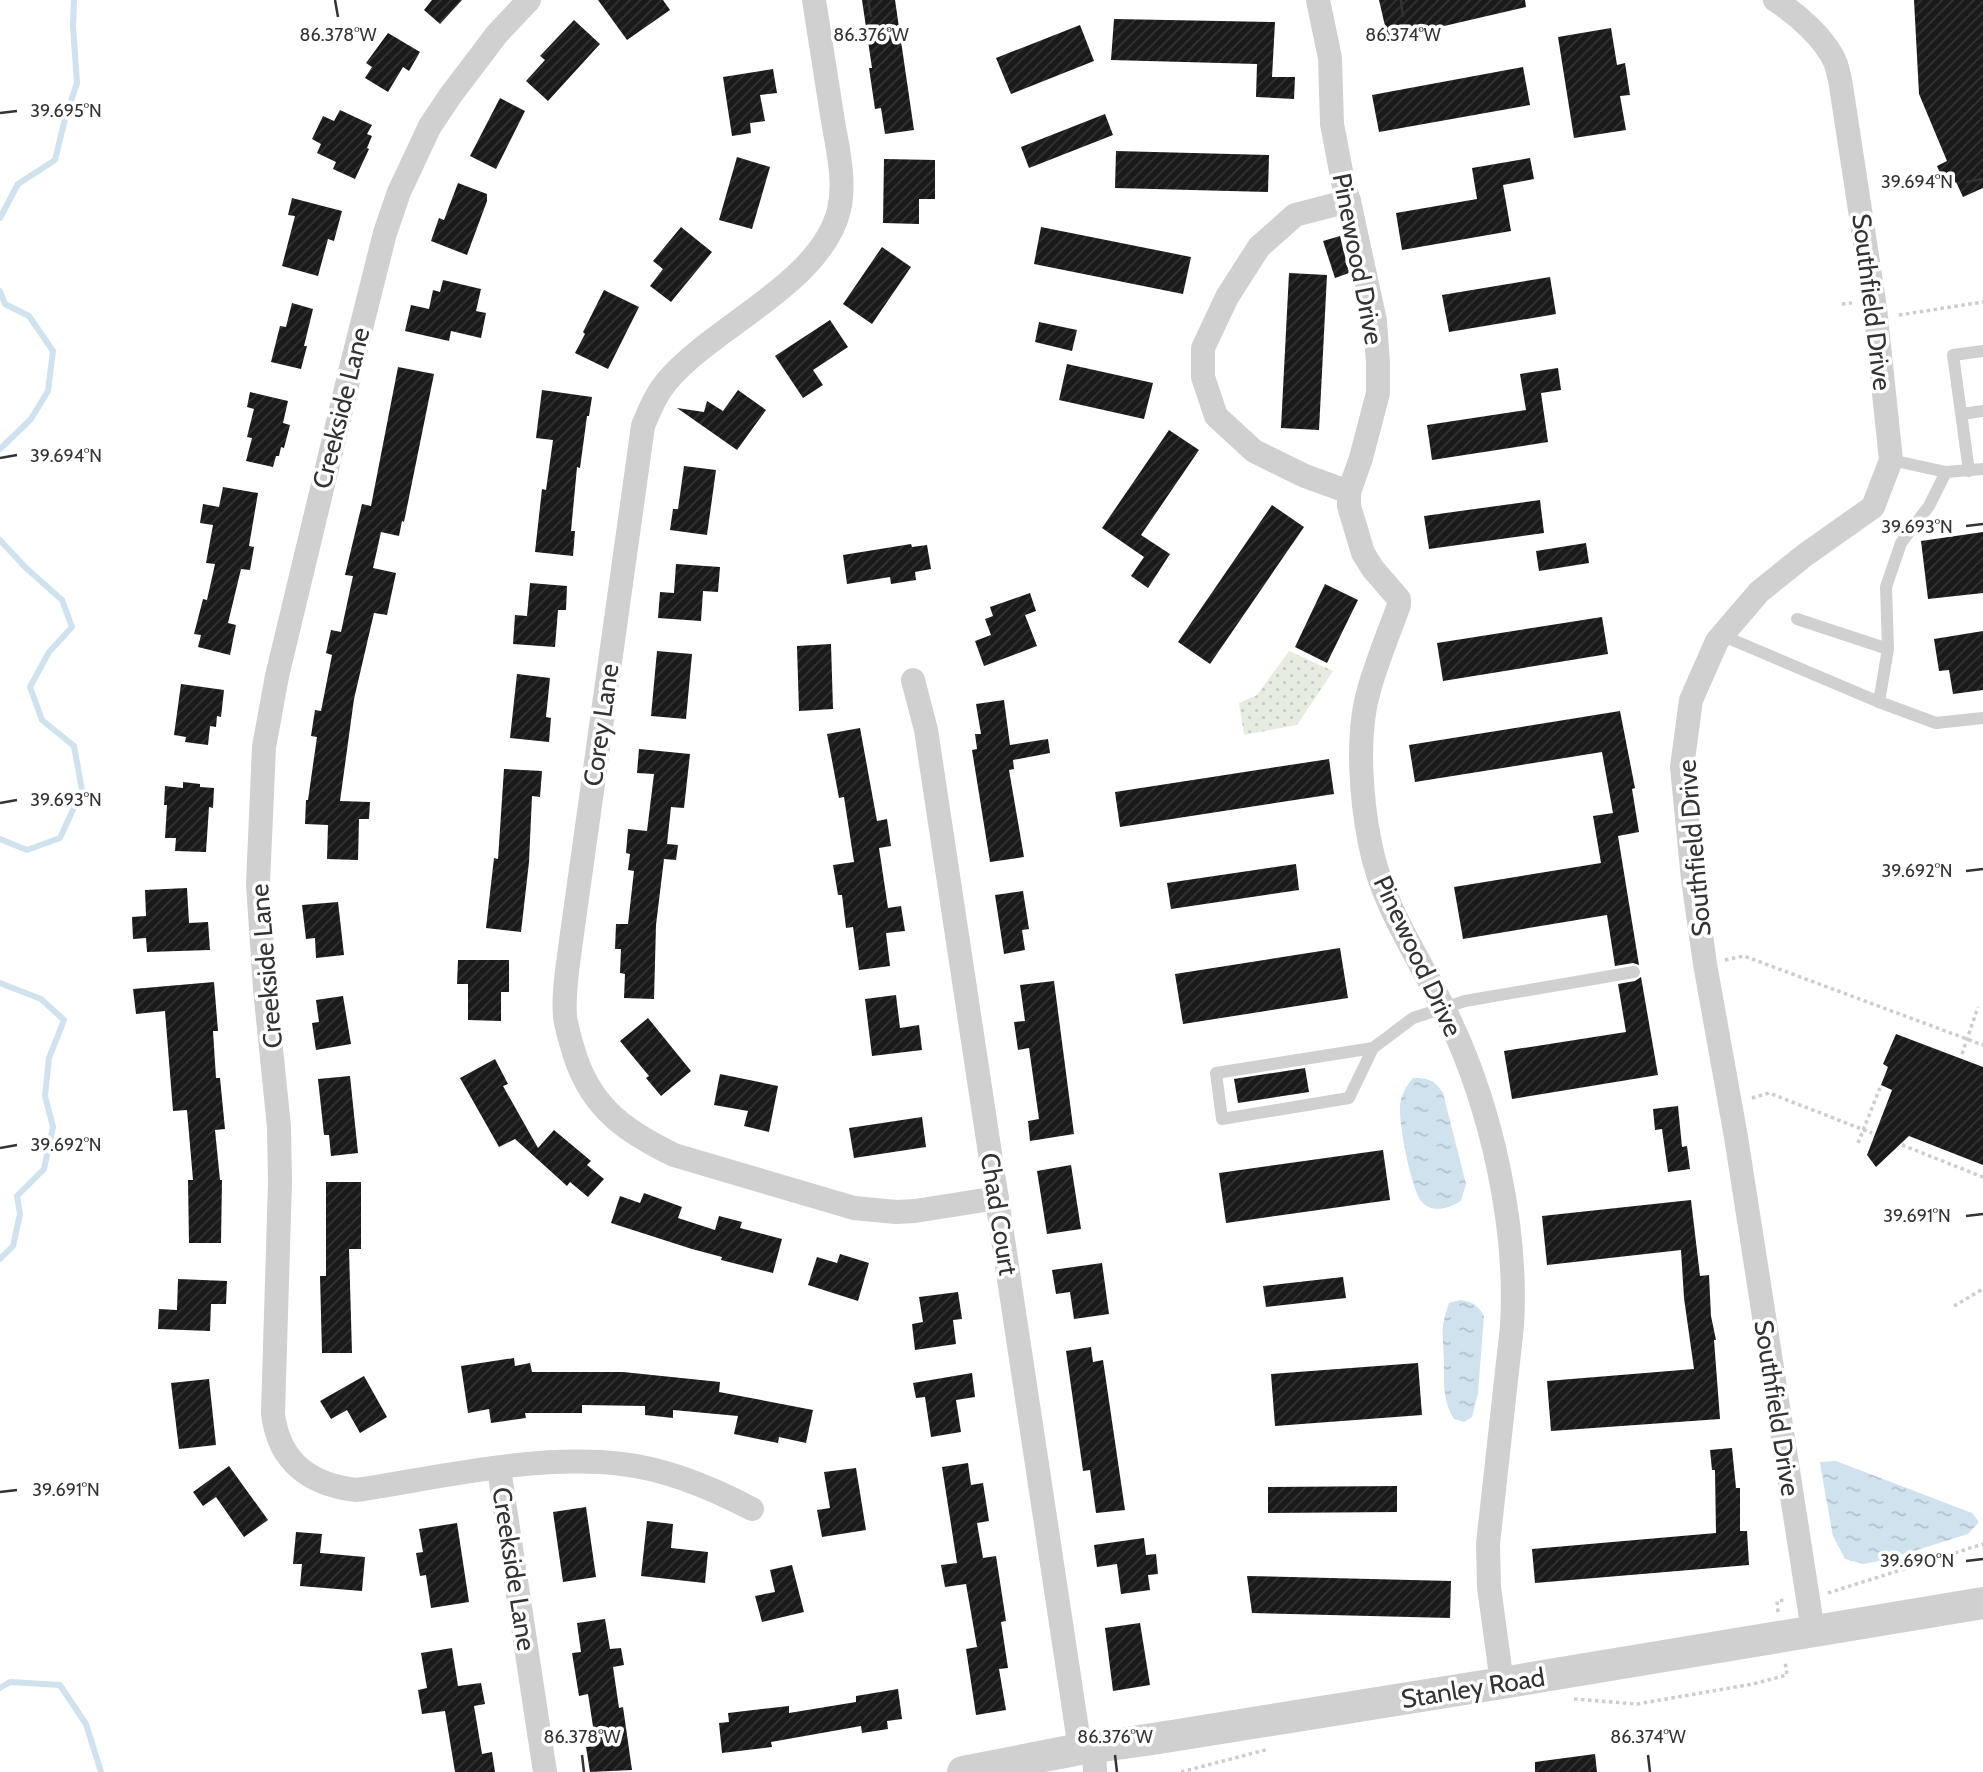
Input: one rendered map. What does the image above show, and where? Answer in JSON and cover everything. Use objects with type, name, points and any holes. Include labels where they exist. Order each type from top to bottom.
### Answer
[{"type":"street","name":"Creekside Lane","points":[[529,0],[497,34],[430,126],[399,192],[385,233],[277,677],[264,747],[258,884],[279,1127],[273,1414],[276,1431],[281,1446],[292,1461],[315,1478],[338,1488],[357,1490],[499,1469],[545,1772]]},
{"type":"street","name":"Corey Lane","points":[[814,0],[839,160],[839,210],[830,233],[800,272],[681,365],[653,399],[643,426],[571,941],[565,991],[565,1019],[582,1074],[593,1096],[627,1128],[647,1142],[674,1155],[854,1208],[915,1211],[997,1198]]},
{"type":"street","name":"Pinewood Drive","points":[[1318,0],[1330,58],[1332,124],[1375,321],[1378,363],[1378,393],[1349,492],[1349,506],[1363,553],[1399,599],[1368,691],[1363,729],[1362,785],[1369,843],[1391,908],[1444,1009],[1465,1056],[1492,1140],[1507,1222],[1514,1291],[1488,1544],[1489,1587],[1503,1683]]},
{"type":"street","name":"Southfield Drive","points":[[1775,0],[1818,38],[1835,62],[1842,86],[1875,309],[1891,460],[1873,507],[1805,555],[1759,592],[1721,635],[1691,700],[1682,767],[1705,964],[1730,1101],[1813,1631]]},
{"type":"street","points":[[1349,201],[1295,215],[1259,247],[1227,297],[1203,348],[1203,377],[1216,416],[1254,451],[1306,477],[1349,492]]},
{"type":"street","name":"Chad Court","points":[[913,680],[926,730],[997,1198],[1090,1756]]},
{"type":"street","points":[[499,1469],[550,1461],[624,1464],[675,1477],[724,1494],[752,1509]]},
{"type":"street","name":"Stanley Road","points":[[963,1772],[1090,1756],[1983,1602]]},
{"type":"lane","points":[[1969,471],[1953,355],[1983,351]]},
{"type":"lane","points":[[1962,414],[1983,411]]},
{"type":"lane","points":[[1891,460],[1946,472],[1983,469]]},
{"type":"lane","points":[[1879,702],[1888,649],[1886,587],[1901,544],[1929,506],[1946,472]]},
{"type":"lane","points":[[1797,619],[1888,649]]},
{"type":"lane","points":[[1721,635],[1879,702],[1936,723],[1983,718]]},
{"type":"lane","points":[[1373,1048],[1216,1073],[1222,1119],[1349,1098],[1373,1048],[1413,1018],[1465,1001],[1634,972]]},
{"type":"path","points":[[1894,306],[1895,316],[1983,302]]},
{"type":"path","points":[[1705,964],[1744,956],[1983,1045]]},
{"type":"path","points":[[1962,1054],[1978,1007]]},
{"type":"path","points":[[1858,1143],[1880,1088]]},
{"type":"path","points":[[1730,1101],[1769,1093],[1872,1133]]},
{"type":"path","points":[[1902,1145],[1983,1177]]},
{"type":"path","points":[[1954,1306],[1983,1289]]},
{"type":"path","points":[[1847,1588],[1983,1544]]},
{"type":"path","points":[[1563,1698],[1637,1704],[1753,1684],[1787,1675]]},
{"type":"path","points":[[1181,1772],[1269,1749]]},
{"type":"shaded area","points":[[1289,651],[1333,671],[1297,725],[1244,735],[1239,703],[1257,695]]},
{"type":"water","points":[[1413,1078],[1431,1081],[1443,1093],[1466,1184],[1461,1201],[1446,1208],[1431,1208],[1422,1202],[1410,1171],[1400,1107],[1404,1092]]},
{"type":"water","points":[[1460,1300],[1475,1305],[1484,1316],[1478,1393],[1472,1417],[1464,1422],[1454,1419],[1450,1412],[1444,1383],[1444,1319],[1449,1303]]},
{"type":"water","points":[[1836,1461],[1972,1513],[1979,1522],[1968,1534],[1885,1560],[1863,1564],[1845,1559],[1833,1536],[1820,1462]]},
{"type":"building","points":[[432,0],[462,0],[440,24],[424,10]]},
{"type":"building","points":[[598,0],[663,0],[670,10],[627,40]]},
{"type":"building","points":[[862,0],[895,0],[914,130],[885,134],[881,108],[875,109]]},
{"type":"building","points":[[1379,0],[1525,0],[1526,7],[1388,39]]},
{"type":"building","points":[[1914,0],[1983,0],[1983,188],[1963,197],[1956,182],[1946,187],[1937,166],[1947,161],[1919,94]]},
{"type":"building","points":[[1114,19],[1275,22],[1272,77],[1295,77],[1294,99],[1256,97],[1257,64],[1111,60]]},
{"type":"building","points":[[574,20],[600,44],[548,101],[526,81],[545,60],[540,56]]},
{"type":"building","points":[[1080,25],[1094,61],[1011,94],[996,58]]},
{"type":"building","points":[[1611,28],[1617,65],[1625,63],[1630,95],[1620,96],[1626,130],[1574,138],[1558,37]]},
{"type":"building","points":[[388,33],[420,52],[409,71],[403,67],[388,92],[365,78],[372,67],[366,63]]},
{"type":"building","points":[[1523,67],[1530,105],[1379,132],[1372,95]]},
{"type":"building","points":[[773,69],[777,93],[760,95],[765,121],[750,123],[751,133],[732,136],[723,77]]},
{"type":"building","points":[[500,98],[525,111],[496,169],[470,156]]},
{"type":"building","points":[[340,110],[372,125],[367,134],[372,136],[367,148],[369,149],[355,179],[333,169],[336,162],[317,153],[321,144],[312,139],[323,116],[334,121]]},
{"type":"building","points":[[1105,114],[1113,135],[1029,168],[1021,147]]},
{"type":"building","points":[[1116,151],[1269,155],[1268,192],[1115,188]]},
{"type":"building","points":[[737,157],[770,167],[752,229],[719,220]]},
{"type":"building","points":[[1530,158],[1534,179],[1503,185],[1511,231],[1402,250],[1396,213],[1477,199],[1472,168]]},
{"type":"building","points":[[884,159],[935,160],[935,199],[919,199],[919,224],[883,223]]},
{"type":"building","points":[[458,183],[487,194],[487,201],[467,255],[431,241],[439,218],[444,220]]},
{"type":"building","points":[[292,198],[342,211],[334,241],[328,239],[318,276],[282,266],[295,216],[288,215]]},
{"type":"building","points":[[681,227],[712,252],[671,302],[650,286],[663,269],[653,261]]},
{"type":"building","points":[[1041,227],[1191,257],[1183,294],[1034,264]]},
{"type":"building","points":[[1340,236],[1349,273],[1335,278],[1323,241]]},
{"type":"building","points":[[882,247],[911,267],[872,324],[843,304]]},
{"type":"building","points":[[1289,273],[1327,275],[1319,430],[1281,428]]},
{"type":"building","points":[[1550,277],[1556,314],[1449,332],[1442,295]]},
{"type":"building","points":[[443,280],[481,289],[476,311],[486,313],[481,338],[451,331],[449,341],[405,331],[411,305],[429,309],[433,290],[440,292]]},
{"type":"building","points":[[604,290],[639,307],[608,369],[575,353]]},
{"type":"building","points":[[292,303],[313,309],[301,369],[271,362],[280,326],[286,327]]},
{"type":"building","points":[[830,320],[848,347],[813,370],[823,385],[803,398],[775,356]]},
{"type":"building","points":[[1039,322],[1077,330],[1072,351],[1035,342]]},
{"type":"building","points":[[1067,364],[1153,383],[1144,419],[1059,400]]},
{"type":"building","points":[[398,367],[434,374],[404,522],[402,521],[399,536],[381,532],[373,568],[396,573],[387,615],[374,613],[354,699],[340,801],[370,802],[369,819],[359,819],[358,860],[327,859],[328,825],[305,824],[306,800],[317,737],[311,736],[315,710],[321,711],[332,655],[326,653],[331,630],[341,632],[353,576],[345,575],[362,504],[371,506]]},
{"type":"building","points":[[1558,368],[1561,390],[1541,393],[1548,442],[1432,460],[1427,425],[1526,410],[1520,374]]},
{"type":"building","points":[[542,390],[592,397],[580,468],[577,467],[571,531],[575,531],[573,556],[535,552],[542,489],[546,490],[553,440],[536,438]]},
{"type":"building","points":[[738,390],[766,410],[737,450],[677,408],[704,412],[707,401],[723,411]]},
{"type":"building","points":[[250,392],[288,401],[283,423],[290,425],[284,448],[281,447],[273,467],[246,461],[252,438],[247,437],[254,409],[247,407]]},
{"type":"building","points":[[1169,430],[1199,450],[1141,535],[1170,554],[1148,588],[1131,576],[1144,557],[1102,528]]},
{"type":"building","points":[[684,466],[716,470],[707,535],[670,530],[673,509],[678,509]]},
{"type":"building","points":[[223,487],[258,493],[249,546],[254,547],[250,570],[241,569],[228,623],[236,625],[230,655],[198,647],[201,635],[194,634],[203,599],[207,600],[215,564],[206,563],[213,525],[200,523],[203,504],[219,507]]},
{"type":"building","points":[[1540,500],[1544,533],[1429,549],[1424,516]]},
{"type":"building","points":[[1272,505],[1304,527],[1210,664],[1178,642]]},
{"type":"building","points":[[1983,532],[1983,593],[1928,599],[1921,541]]},
{"type":"building","points":[[1586,543],[1589,563],[1539,571],[1536,551]]},
{"type":"building","points":[[911,544],[912,547],[927,545],[931,569],[915,572],[916,580],[891,584],[890,577],[847,584],[843,555]]},
{"type":"building","points":[[676,564],[720,567],[718,592],[703,591],[701,621],[658,618],[660,592],[674,593]]},
{"type":"building","points":[[530,583],[567,586],[566,610],[558,610],[555,647],[513,644],[515,615],[527,616]]},
{"type":"building","points":[[1325,584],[1358,600],[1327,663],[1295,647]]},
{"type":"building","points":[[1030,593],[1036,611],[1025,615],[1037,646],[984,666],[975,641],[991,635],[985,619],[993,616],[990,607]]},
{"type":"building","points":[[1602,617],[1608,654],[1443,681],[1437,643]]},
{"type":"building","points":[[1983,631],[1983,690],[1953,694],[1949,670],[1939,671],[1934,639]]},
{"type":"building","points":[[831,644],[833,709],[799,711],[797,646]]},
{"type":"building","points":[[657,651],[692,654],[686,719],[651,716]]},
{"type":"building","points":[[517,674],[550,678],[546,717],[551,718],[549,742],[510,738]]},
{"type":"building","points":[[181,684],[224,690],[221,717],[217,716],[216,727],[210,726],[208,745],[185,742],[186,737],[174,735]]},
{"type":"building","points":[[1004,700],[1010,745],[1048,739],[1050,753],[1013,760],[1014,769],[1009,770],[1024,857],[990,862],[972,750],[977,749],[975,734],[981,734],[976,704]]},
{"type":"building","points":[[1620,711],[1635,788],[1632,789],[1639,832],[1618,836],[1639,965],[1633,963],[1615,966],[1607,915],[1463,939],[1454,887],[1601,863],[1593,816],[1613,813],[1602,752],[1415,782],[1409,745]]},
{"type":"building","points":[[860,728],[877,821],[887,819],[891,846],[879,848],[888,908],[901,906],[905,931],[886,933],[890,966],[859,970],[853,927],[846,928],[842,895],[838,895],[833,865],[854,862],[844,797],[839,798],[827,734]]},
{"type":"building","points":[[639,749],[690,754],[684,808],[671,807],[667,844],[678,845],[676,860],[664,859],[656,925],[654,999],[624,998],[625,974],[620,973],[621,949],[615,949],[616,924],[628,924],[634,871],[628,870],[628,829],[647,831],[654,774],[637,773]]},
{"type":"building","points":[[1329,759],[1334,794],[1120,827],[1115,792]]},
{"type":"building","points":[[504,769],[542,771],[540,797],[532,796],[529,862],[521,932],[486,928],[494,858],[498,859]]},
{"type":"building","points":[[183,782],[214,788],[213,808],[209,807],[206,852],[175,851],[176,838],[165,838],[165,786],[183,788]]},
{"type":"building","points":[[1296,864],[1299,890],[1171,909],[1167,883]]},
{"type":"building","points":[[187,888],[189,923],[208,922],[210,950],[147,952],[146,938],[133,939],[132,917],[146,916],[145,890]]},
{"type":"building","points":[[1023,891],[1029,929],[1022,930],[1025,950],[1004,954],[995,895]]},
{"type":"building","points":[[338,902],[344,955],[316,958],[315,938],[306,939],[302,905]]},
{"type":"building","points":[[1340,948],[1348,998],[1183,1024],[1175,974]]},
{"type":"building","points":[[458,960],[509,960],[509,992],[501,992],[501,1021],[468,1020],[468,984],[457,984]]},
{"type":"building","points":[[1641,977],[1658,1075],[1512,1099],[1504,1051],[1626,1032],[1618,984]]},
{"type":"building","points":[[1054,981],[1074,1134],[1030,1141],[1028,1121],[1039,1119],[1029,1048],[1018,1050],[1014,1022],[1025,1021],[1020,985]]},
{"type":"building","points":[[214,982],[218,1031],[213,1031],[216,1078],[220,1078],[225,1129],[215,1130],[222,1180],[221,1243],[189,1243],[188,1180],[193,1180],[187,1110],[173,1111],[165,1011],[136,1014],[133,989]]},
{"type":"building","points":[[896,995],[900,1028],[919,1025],[922,1050],[872,1056],[865,999]]},
{"type":"building","points":[[343,996],[351,1044],[316,1050],[312,1023],[319,1022],[316,1000]]},
{"type":"building","points":[[648,1018],[691,1071],[661,1096],[646,1078],[649,1076],[620,1041]]},
{"type":"building","points":[[1896,1034],[1983,1067],[1983,1165],[1909,1136],[1876,1167],[1867,1155],[1892,1090],[1881,1085],[1888,1067],[1883,1064]]},
{"type":"building","points":[[495,1059],[508,1084],[503,1086],[538,1148],[554,1130],[591,1161],[587,1165],[604,1179],[588,1197],[570,1182],[567,1186],[515,1139],[499,1147],[460,1078]]},
{"type":"building","points":[[1305,1068],[1309,1092],[1238,1103],[1234,1079]]},
{"type":"building","points":[[720,1074],[778,1086],[769,1132],[744,1126],[748,1111],[714,1105]]},
{"type":"building","points":[[350,1076],[358,1153],[331,1156],[329,1135],[324,1135],[318,1079]]},
{"type":"building","points":[[1678,1106],[1682,1147],[1687,1146],[1690,1169],[1668,1172],[1662,1129],[1655,1130],[1653,1109]]},
{"type":"building","points":[[922,1117],[926,1147],[854,1158],[849,1128]]},
{"type":"building","points":[[1383,1150],[1390,1200],[1226,1223],[1219,1173]]},
{"type":"building","points":[[1071,1165],[1081,1229],[1047,1234],[1037,1171]]},
{"type":"building","points":[[326,1182],[361,1182],[361,1249],[349,1249],[352,1353],[322,1353],[320,1276],[326,1276]]},
{"type":"building","points":[[644,1193],[682,1207],[678,1218],[715,1230],[719,1216],[742,1222],[740,1228],[782,1239],[773,1273],[721,1260],[722,1257],[611,1223],[620,1196],[640,1203]]},
{"type":"building","points":[[1691,1200],[1700,1276],[1709,1275],[1720,1419],[1551,1431],[1547,1381],[1694,1369],[1684,1298],[1681,1250],[1547,1265],[1542,1216]]},
{"type":"building","points":[[840,1254],[869,1263],[858,1301],[808,1285],[817,1257],[837,1263]]},
{"type":"building","points":[[1102,1263],[1109,1314],[1074,1319],[1070,1292],[1056,1294],[1052,1270]]},
{"type":"building","points":[[1343,1277],[1346,1298],[1266,1307],[1263,1286]]},
{"type":"building","points":[[178,1279],[227,1281],[226,1304],[211,1304],[210,1331],[158,1329],[159,1309],[177,1310]]},
{"type":"building","points":[[958,1292],[962,1319],[953,1320],[956,1344],[915,1350],[912,1324],[923,1322],[919,1297]]},
{"type":"building","points":[[1091,1347],[1093,1362],[1103,1360],[1125,1510],[1096,1513],[1090,1470],[1083,1471],[1066,1351]]},
{"type":"building","points":[[514,1358],[515,1366],[530,1363],[532,1372],[623,1372],[720,1382],[719,1392],[813,1410],[806,1443],[779,1437],[778,1443],[734,1434],[738,1416],[673,1410],[673,1418],[645,1415],[645,1406],[582,1405],[582,1413],[525,1413],[526,1418],[491,1423],[489,1409],[468,1413],[461,1366]]},
{"type":"building","points":[[1418,1363],[1422,1415],[1275,1426],[1271,1374]]},
{"type":"building","points":[[972,1373],[975,1397],[956,1400],[961,1432],[931,1437],[925,1397],[916,1398],[913,1383]]},
{"type":"building","points":[[364,1376],[387,1417],[360,1433],[347,1410],[331,1419],[320,1401]]},
{"type":"building","points":[[209,1379],[216,1445],[179,1449],[171,1383]]},
{"type":"building","points":[[1732,1448],[1736,1488],[1740,1488],[1740,1531],[1747,1531],[1749,1565],[1535,1583],[1532,1549],[1716,1533],[1715,1470],[1712,1470],[1710,1450]]},
{"type":"building","points":[[968,1463],[971,1485],[983,1483],[989,1521],[977,1523],[983,1558],[996,1556],[1006,1621],[1001,1622],[1008,1668],[999,1669],[1006,1710],[976,1715],[966,1649],[977,1647],[966,1584],[945,1587],[941,1565],[957,1563],[942,1467]]},
{"type":"building","points":[[229,1466],[268,1520],[244,1537],[216,1497],[203,1506],[193,1492]]},
{"type":"building","points":[[856,1468],[866,1530],[822,1537],[817,1510],[830,1508],[824,1472]]},
{"type":"building","points":[[1397,1486],[1397,1512],[1268,1513],[1268,1487]]},
{"type":"building","points":[[586,1507],[596,1577],[563,1582],[553,1512]]},
{"type":"building","points":[[647,1521],[673,1524],[671,1548],[708,1552],[705,1583],[641,1576]]},
{"type":"building","points":[[457,1523],[469,1602],[431,1608],[426,1575],[420,1576],[416,1553],[423,1552],[419,1529]]},
{"type":"building","points":[[296,1532],[322,1534],[320,1553],[365,1557],[362,1591],[300,1586],[302,1564],[293,1564]]},
{"type":"building","points":[[1144,1538],[1146,1555],[1156,1554],[1158,1574],[1148,1575],[1150,1590],[1121,1594],[1117,1564],[1097,1567],[1094,1545]]},
{"type":"building","points":[[792,1565],[804,1612],[762,1622],[755,1596],[775,1592],[770,1570]]},
{"type":"building","points":[[1247,1576],[1451,1581],[1450,1618],[1252,1613]]},
{"type":"building","points":[[605,1619],[610,1649],[621,1648],[624,1665],[613,1667],[619,1708],[623,1707],[632,1770],[590,1772],[586,1747],[596,1746],[588,1694],[579,1696],[572,1653],[581,1652],[577,1623]]},
{"type":"building","points":[[1140,1623],[1150,1685],[1113,1691],[1105,1628]]},
{"type":"building","points":[[452,1648],[458,1686],[481,1683],[485,1704],[474,1706],[482,1754],[492,1752],[495,1772],[455,1772],[445,1711],[422,1714],[418,1690],[427,1688],[421,1653]]},
{"type":"building","points":[[898,1689],[902,1719],[887,1721],[888,1729],[862,1733],[861,1726],[771,1742],[772,1747],[722,1753],[719,1723],[729,1722],[728,1713],[789,1706],[789,1713],[856,1702],[856,1696]]},
{"type":"building","points":[[1595,1754],[1597,1772],[1535,1772],[1535,1762]]},
{"type":"waterway","points":[[0,218],[18,184],[55,160],[77,83],[74,0]]},
{"type":"waterway","points":[[0,291],[5,304],[29,316],[53,351],[48,391],[31,419],[0,449]]},
{"type":"waterway","points":[[0,540],[62,600],[72,627],[49,652],[30,687],[42,720],[74,746],[82,790],[60,838],[27,850],[0,839]]},
{"type":"waterway","points":[[0,983],[41,999],[64,1020],[49,1058],[45,1096],[53,1127],[44,1169],[17,1196],[20,1214],[13,1246],[0,1259]]},
{"type":"waterway","points":[[0,1688],[10,1682],[60,1685],[86,1724],[101,1772]]}]
